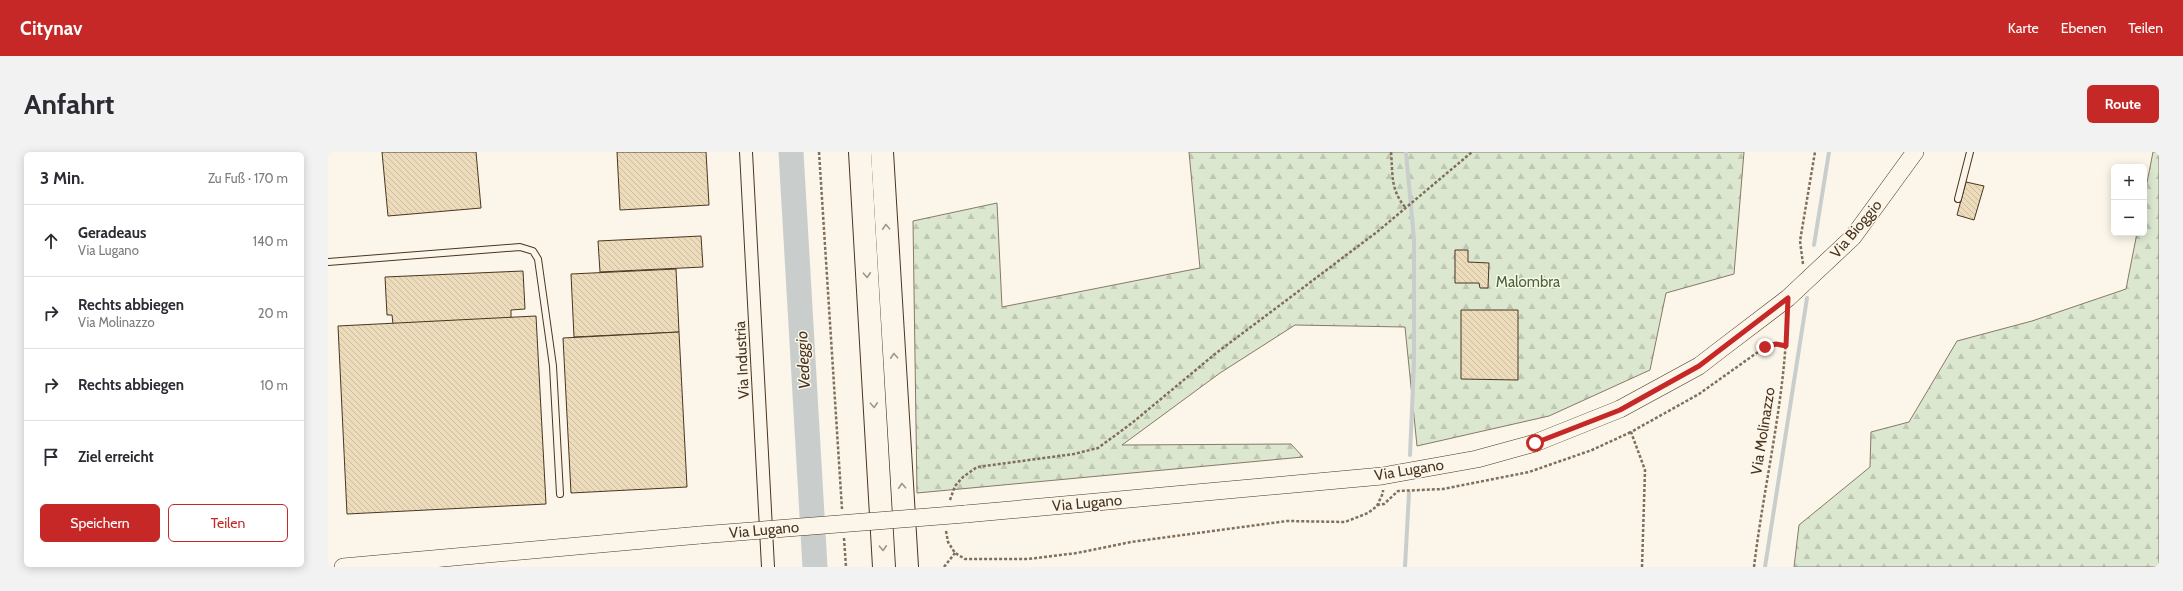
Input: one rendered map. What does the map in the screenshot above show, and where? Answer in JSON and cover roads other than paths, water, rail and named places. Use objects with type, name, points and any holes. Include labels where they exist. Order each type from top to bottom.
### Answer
[{"type":"highway","points":[[860,152],[884,567]]},
{"type":"highway","points":[[882,152],[907,567]]},
{"type":"main road","name":"Via Bioggio","points":[[1788,298],[1853,237],[1915,152]]},
{"type":"main road","name":"Via Lugano","points":[[343,567],[700,535],[965,514],[1382,476],[1477,459],[1520,447],[1620,410],[1699,366],[1788,298]]},
{"type":"street","name":"Via Industria","points":[[746,152],[768,567]]},
{"type":"lane","points":[[1958,199],[1970,152]]},
{"type":"lane","points":[[328,262],[520,247],[533,251],[538,259],[553,366],[560,494]]},
{"type":"waterway","name":"Vedeggio","points":[[791,152],[815,567]]},
{"type":"waterway","points":[[1406,152],[1414,239],[1414,363],[1410,455]]},
{"type":"waterway","points":[[1814,245],[1829,152]]},
{"type":"waterway","points":[[1765,567],[1807,298]]},
{"type":"waterway","points":[[1405,567],[1409,493]]},
{"type":"park label","name":"Malombra","points":[[1528,282]]}]
